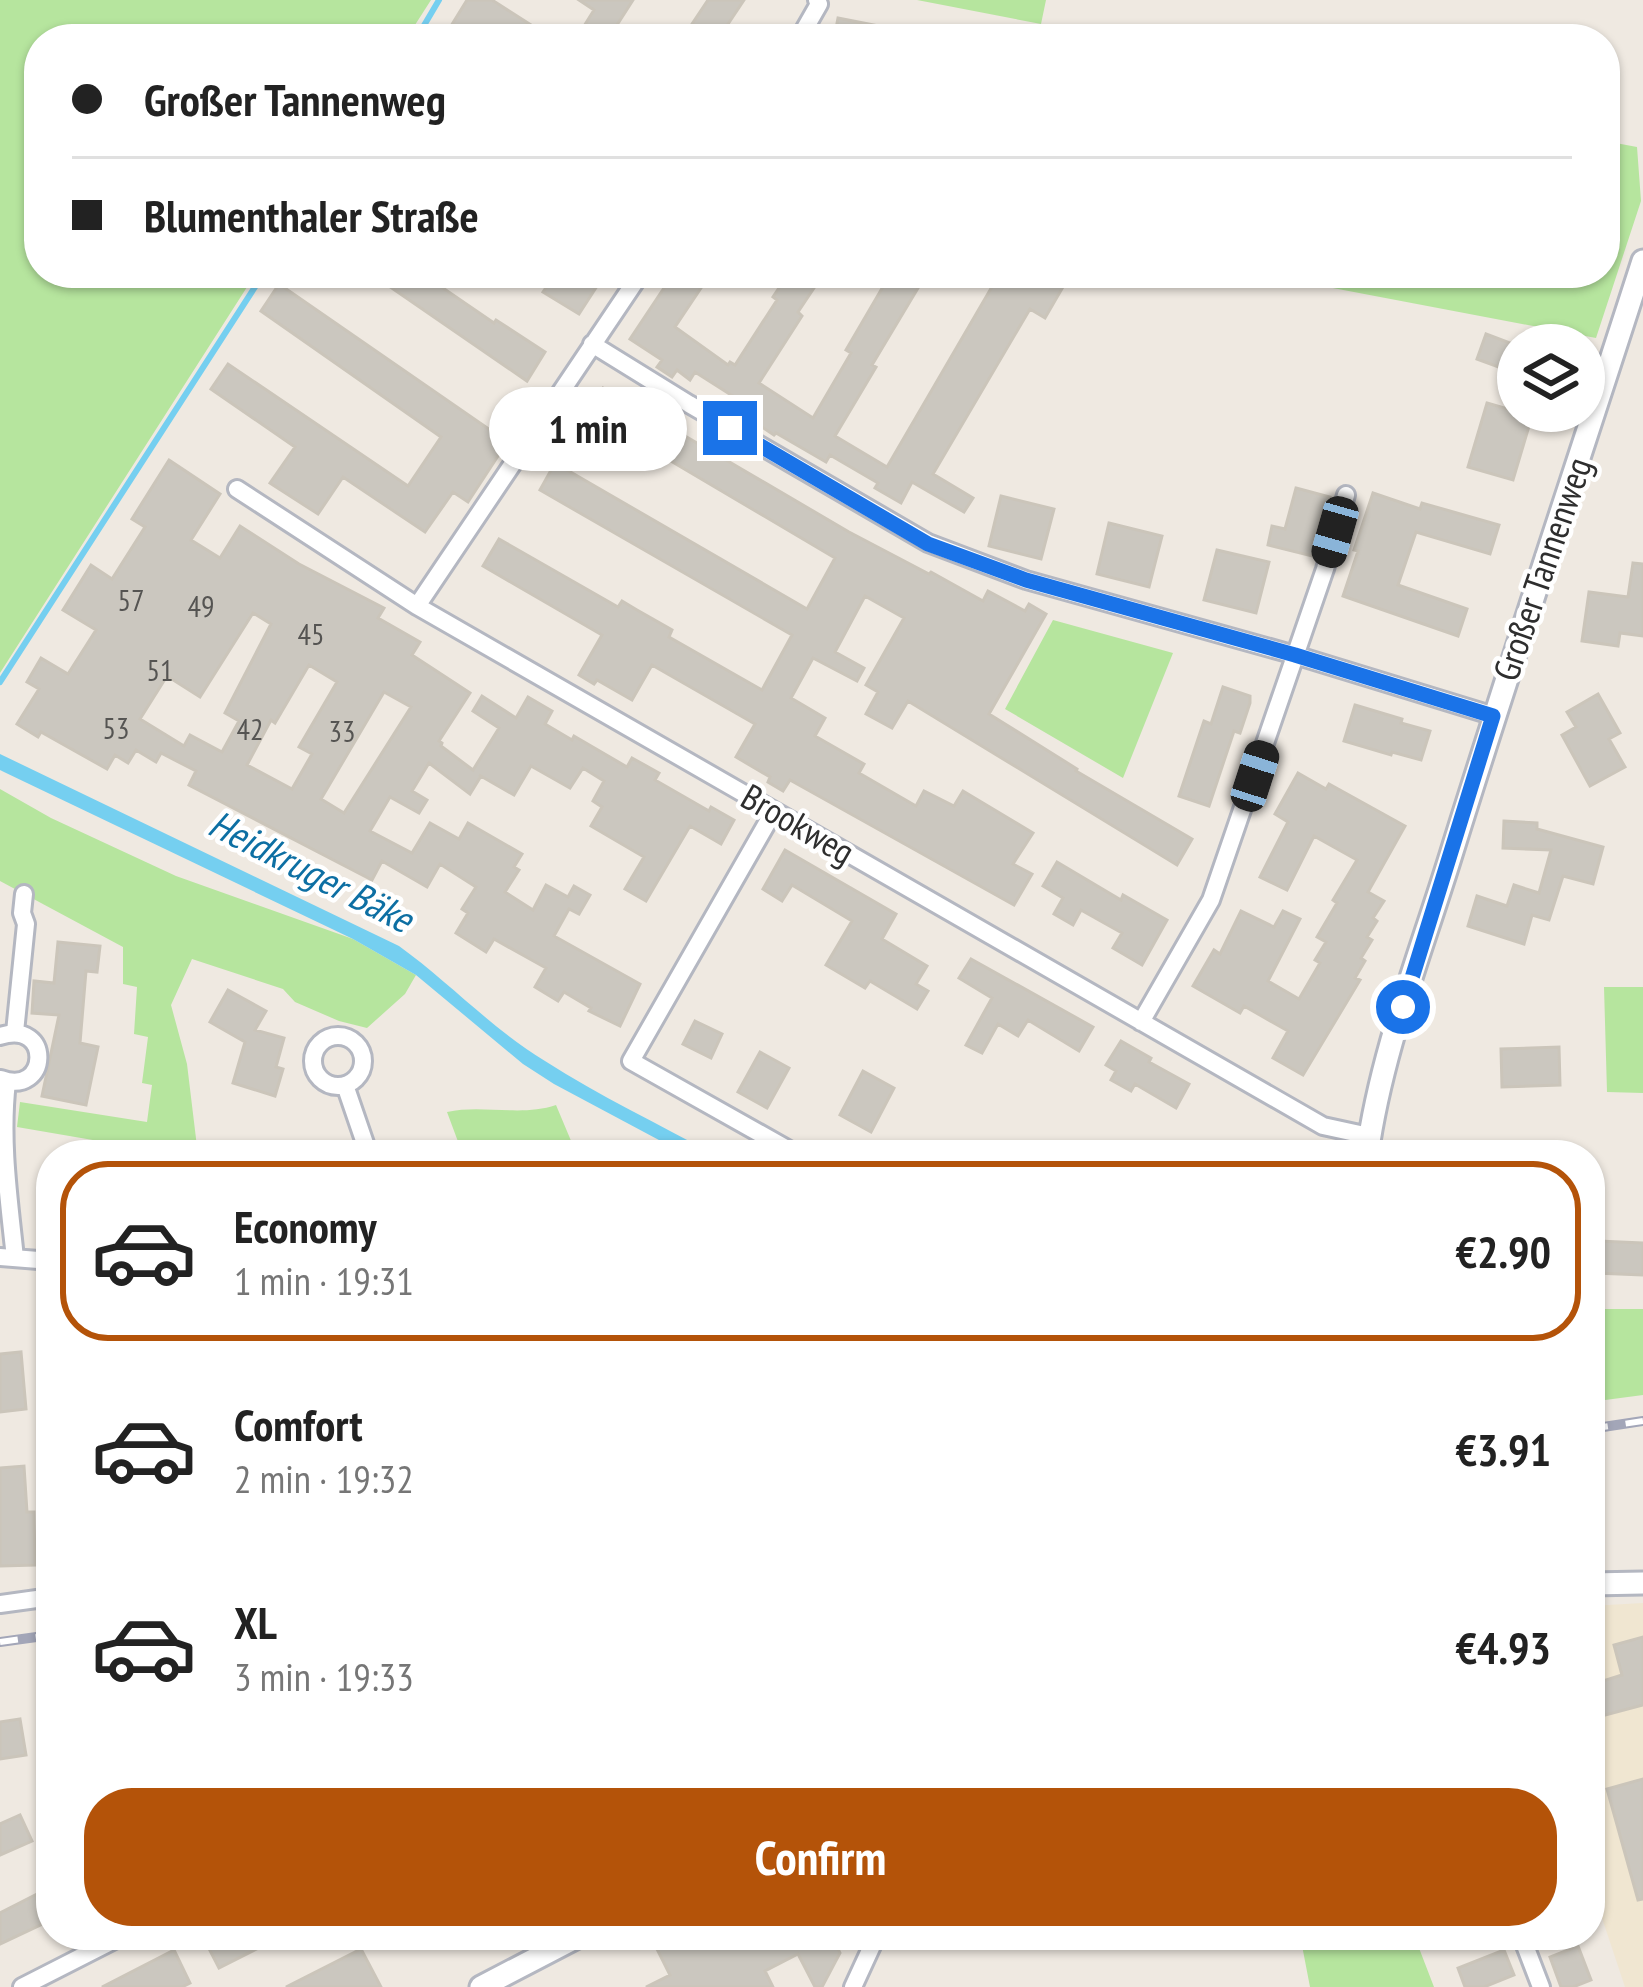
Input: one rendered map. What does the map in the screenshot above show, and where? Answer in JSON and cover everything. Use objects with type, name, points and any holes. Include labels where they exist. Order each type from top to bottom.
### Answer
[{"type":"street","name":"Großer Tannenweg","points":[[1369,1140],[1382,1074],[1493,716],[1643,261]]},
{"type":"street","points":[[417,606],[630,288]]},
{"type":"street","points":[[592,344],[928,544],[1026,580],[1493,716]]},
{"type":"street","name":"Brookweg","points":[[237,489],[417,606],[1354,1140]]},
{"type":"street","points":[[1141,1022],[1211,900],[1346,495]]},
{"type":"street","points":[[771,1140],[631,1061],[774,811]]},
{"type":"street","points":[[8,1258],[4,1080],[22,1081],[31,1076],[39,1059],[28,1036],[8,1034],[26,924],[24,894]]},
{"type":"street","points":[[346,1084],[363,1140]]},
{"type":"street","points":[[1605,1584],[1643,1583]]},
{"type":"street","points":[[0,1604],[36,1599]]},
{"type":"street","points":[[22,1987],[95,1950]]},
{"type":"street","points":[[481,1987],[552,1950]]},
{"type":"street","points":[[854,1987],[870,1950]]},
{"type":"street","points":[[1526,1950],[1540,1987]]},
{"type":"shaded area","points":[[1643,1603],[1643,1987],[1625,1987],[1605,1927],[1605,1605]]},
{"type":"green space","points":[[0,0],[431,0],[416,24],[24,24],[24,288],[246,288],[0,673]]},
{"type":"green space","points":[[917,0],[1046,0],[1041,24]]},
{"type":"green space","points":[[1620,144],[1637,147],[1641,201],[1620,265]]},
{"type":"green space","points":[[1333,288],[1612,288],[1601,324],[1522,324]]},
{"type":"green space","points":[[1053,620],[1173,653],[1123,778],[1005,709]]},
{"type":"green space","points":[[0,789],[176,876],[353,939],[416,975],[405,994],[367,1028],[295,1002],[283,989],[192,959],[171,1005],[187,1064],[196,1140],[93,1140],[17,1127],[20,1102],[147,1122],[152,1085],[142,1083],[148,1037],[134,1034],[137,987],[123,984],[123,947],[0,881]]},
{"type":"green space","points":[[1604,987],[1643,987],[1643,1093],[1607,1092]]},
{"type":"green space","points":[[556,1105],[571,1140],[457,1140],[447,1112],[474,1109]]},
{"type":"green space","points":[[1605,1309],[1643,1309],[1643,1395],[1605,1400]]},
{"type":"green space","points":[[1303,1950],[1420,1950],[1434,1987],[1310,1987]]},
{"type":"water","points":[[0,754],[399,946],[526,1048],[687,1140],[659,1140],[554,1084],[416,975],[353,939],[0,770]]},
{"type":"building","points":[[467,0],[492,0],[530,24],[452,24]]},
{"type":"building","points":[[579,0],[633,0],[618,24],[585,24],[594,10]]},
{"type":"building","points":[[708,0],[744,0],[728,24],[692,24]]},
{"type":"building","points":[[838,18],[868,24],[837,24]]},
{"type":"building","points":[[276,288],[285,288],[509,439],[468,502],[453,492],[425,532],[343,477],[318,514],[270,483],[295,447],[211,389],[228,364],[408,486],[441,437],[261,311]]},
{"type":"building","points":[[392,288],[443,288],[545,352],[527,381]]},
{"type":"building","points":[[546,288],[596,288],[579,314],[543,292]]},
{"type":"building","points":[[664,288],[701,288],[675,327],[728,365],[735,365],[777,300],[773,297],[779,288],[814,288],[798,312],[802,316],[759,383],[813,418],[882,288],[918,288],[835,436],[887,467],[991,288],[1062,288],[1045,318],[1030,309],[933,474],[973,498],[964,512],[912,482],[901,503],[875,488],[878,483],[830,455],[826,462],[774,435],[744,415],[750,407],[695,372],[690,380],[677,370],[672,377],[657,367],[662,360],[630,339]]},
{"type":"building","points":[[1486,334],[1497,338],[1497,366],[1477,359]]},
{"type":"building","points":[[603,388],[929,574],[983,601],[988,591],[1025,611],[1029,604],[1046,614],[989,714],[1192,839],[1177,865],[908,701],[892,728],[866,714],[878,692],[866,685],[904,618],[865,596],[835,652],[864,668],[857,681],[813,658],[791,698],[825,718],[815,736],[864,764],[859,773],[916,806],[924,791],[954,806],[963,791],[1033,833],[1013,864],[1032,874],[1014,905],[790,780],[783,791],[768,782],[770,777],[736,757],[755,724],[652,665],[632,700],[579,675],[602,635],[483,566],[499,539],[618,607],[622,601],[672,630],[669,637],[762,690],[792,635],[540,490],[555,463],[807,609],[835,558],[588,412]]},
{"type":"building","points":[[1487,403],[1497,406],[1497,432],[1527,432],[1513,480],[1468,467]]},
{"type":"building","points":[[169,460],[220,494],[191,540],[220,558],[240,526],[299,564],[384,608],[378,618],[420,642],[412,655],[470,693],[439,741],[473,770],[499,728],[473,711],[482,696],[516,718],[528,697],[552,711],[545,724],[627,767],[632,758],[659,773],[655,780],[734,820],[721,844],[690,826],[646,901],[625,889],[644,857],[591,826],[602,807],[593,801],[604,781],[583,768],[570,788],[531,766],[514,795],[481,776],[470,794],[429,763],[412,791],[427,800],[419,813],[390,797],[370,831],[412,853],[430,823],[459,839],[468,823],[522,854],[514,867],[519,870],[505,892],[533,910],[546,885],[568,897],[574,886],[590,895],[579,914],[569,909],[554,936],[640,984],[620,1026],[564,992],[558,1001],[535,987],[546,968],[494,939],[486,952],[456,933],[468,913],[462,909],[476,887],[440,864],[427,887],[382,861],[372,880],[189,785],[196,771],[161,753],[156,762],[136,750],[128,763],[115,755],[107,769],[17,724],[39,689],[27,682],[41,658],[68,674],[96,630],[63,610],[91,565],[112,579],[145,527],[132,519]],"holes":[[[253,613],[271,624],[225,713],[239,721],[222,752],[190,735],[184,746],[140,719],[167,676],[200,697]],[[309,665],[337,682],[299,747],[312,754],[292,789],[247,765],[271,720],[275,723]],[[384,692],[411,707],[344,813],[321,799]]]},
{"type":"building","points":[[1296,488],[1330,497],[1312,556],[1268,545],[1272,526],[1285,529]]},
{"type":"building","points":[[1373,493],[1420,509],[1422,503],[1499,525],[1490,554],[1416,532],[1398,585],[1467,609],[1458,636],[1343,596]]},
{"type":"building","points":[[1001,496],[1054,509],[1041,559],[989,546]]},
{"type":"building","points":[[1109,523],[1162,536],[1149,587],[1097,574]]},
{"type":"building","points":[[1217,550],[1269,562],[1256,613],[1204,600]]},
{"type":"building","points":[[1633,563],[1643,564],[1643,636],[1620,633],[1618,646],[1582,641],[1589,592],[1628,597]]},
{"type":"building","points":[[1223,687],[1250,696],[1250,703],[1240,733],[1234,731],[1209,806],[1179,796],[1204,721],[1211,724]]},
{"type":"building","points":[[1598,694],[1620,733],[1609,739],[1625,767],[1590,786],[1562,735],[1576,727],[1567,712]]},
{"type":"building","points":[[1355,705],[1430,731],[1421,760],[1344,741]]},
{"type":"building","points":[[1298,773],[1326,789],[1329,784],[1405,826],[1368,892],[1384,901],[1367,937],[1372,940],[1355,978],[1360,980],[1303,1075],[1273,1058],[1288,1031],[1244,1006],[1240,1013],[1193,986],[1214,950],[1220,954],[1241,911],[1274,927],[1283,911],[1300,919],[1268,981],[1299,999],[1320,963],[1315,960],[1326,942],[1317,937],[1357,860],[1314,836],[1287,890],[1260,877],[1288,822],[1275,814]]},
{"type":"building","points":[[1504,821],[1537,823],[1537,829],[1603,847],[1593,884],[1563,876],[1549,920],[1532,915],[1524,944],[1468,926],[1477,896],[1507,906],[1514,885],[1539,893],[1551,850],[1503,848]]},
{"type":"building","points":[[785,850],[896,914],[882,939],[927,966],[916,984],[928,991],[917,1009],[870,981],[865,988],[826,965],[852,921],[792,885],[782,901],[763,889]]},
{"type":"building","points":[[1057,862],[1121,900],[1123,895],[1167,920],[1142,965],[1113,948],[1122,933],[1081,910],[1073,925],[1054,914],[1063,898],[1043,886]]},
{"type":"building","points":[[58,942],[100,946],[97,972],[86,971],[80,1043],[98,1047],[86,1105],[42,1096],[59,1015],[32,1013],[34,981],[54,983]]},
{"type":"building","points":[[971,959],[1093,1027],[1079,1051],[1028,1020],[1018,1036],[998,1024],[982,1053],[966,1045],[992,998],[959,978]]},
{"type":"building","points":[[228,990],[266,1011],[255,1030],[284,1038],[276,1067],[283,1069],[275,1096],[233,1083],[245,1042],[210,1022]]},
{"type":"building","points":[[695,1021],[722,1034],[711,1058],[683,1044]]},
{"type":"building","points":[[1121,1041],[1189,1084],[1176,1108],[1135,1084],[1131,1091],[1111,1080],[1116,1071],[1106,1065]]},
{"type":"building","points":[[1559,1047],[1560,1085],[1502,1087],[1501,1049]]},
{"type":"building","points":[[760,1052],[789,1068],[767,1108],[738,1092]]},
{"type":"building","points":[[863,1071],[894,1088],[871,1132],[840,1115]]},
{"type":"building","points":[[1605,1241],[1643,1243],[1643,1275],[1605,1273]]},
{"type":"building","points":[[21,1352],[26,1409],[0,1412],[0,1354]]},
{"type":"building","points":[[24,1466],[27,1512],[34,1512],[35,1565],[0,1566],[0,1468]]},
{"type":"building","points":[[1643,1637],[1643,1705],[1605,1715],[1605,1680],[1622,1675],[1614,1645]]},
{"type":"building","points":[[20,1719],[26,1755],[0,1759],[0,1722]]},
{"type":"building","points":[[1643,1779],[1643,1899],[1638,1900],[1607,1789]]},
{"type":"building","points":[[20,1815],[32,1841],[0,1855],[0,1824]]},
{"type":"building","points":[[36,1895],[36,1927],[0,1944],[0,1913]]},
{"type":"building","points":[[174,1950],[190,1983],[182,1987],[102,1987]]},
{"type":"building","points":[[210,1950],[254,1950],[219,1968]]},
{"type":"building","points":[[362,1950],[381,1987],[286,1987]]},
{"type":"building","points":[[658,1950],[840,1953],[822,1987],[815,1987],[798,1954],[765,1971],[773,1987],[646,1987],[670,1975]]},
{"type":"building","points":[[1504,1950],[1514,1975],[1484,1987],[1465,1987],[1458,1968]]},
{"type":"building","points":[[1580,1950],[1591,1980],[1561,1987],[1550,1957]]},
{"type":"waterway","points":[[425,24],[439,0]]},
{"type":"waterway","points":[[0,682],[254,288]]},
{"type":"railway","points":[[1605,1427],[1643,1421]]},
{"type":"railway","points":[[0,1642],[36,1637]]},
{"type":"route","points":[[730,428],[928,544],[1026,580],[1493,716],[1403,1007]]},
{"type":"water label","name":"Heidkruger Bäke","points":[[311,871]]}]
